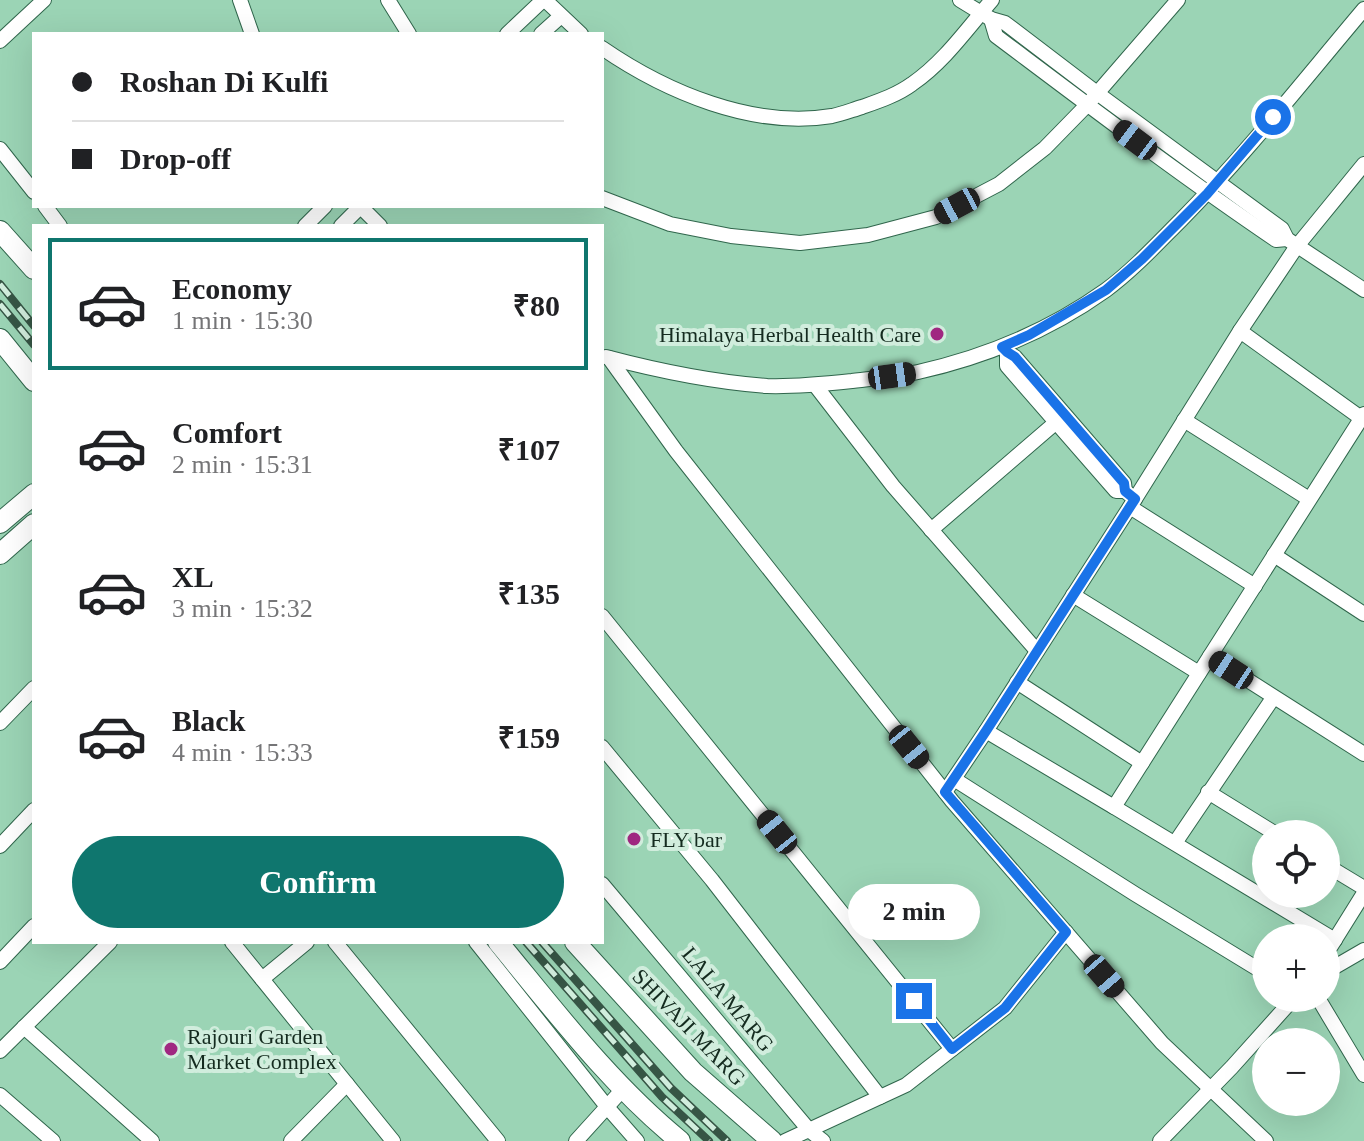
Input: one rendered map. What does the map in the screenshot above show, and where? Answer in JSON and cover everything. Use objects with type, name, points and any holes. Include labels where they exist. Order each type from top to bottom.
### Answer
[{"type":"main road","points":[[0,231],[32,267]]},
{"type":"main road","points":[[0,339],[32,379]]},
{"type":"main road","points":[[0,523],[32,496]]},
{"type":"main road","points":[[0,554],[32,526]]},
{"type":"main road","points":[[500,944],[596,1061],[680,1141]]},
{"type":"main road","name":"SHIVAJI MARG","points":[[577,944],[693,1072],[772,1141]]},
{"type":"street","points":[[0,41],[44,0]]},
{"type":"street","points":[[240,0],[251,32]]},
{"type":"street","points":[[388,0],[408,32]]},
{"type":"street","points":[[509,32],[544,0],[579,32]]},
{"type":"street","points":[[960,0],[986,16],[1005,23],[1207,194],[1276,240],[1292,242]]},
{"type":"street","points":[[604,49],[652,80],[698,99],[741,111],[791,118],[833,116],[883,100],[909,86],[933,68],[986,16],[992,0]]},
{"type":"street","points":[[604,199],[670,224],[731,236],[800,243],[868,235],[936,217],[999,184],[1045,148],[1178,0]]},
{"type":"street","points":[[606,357],[647,368],[770,386],[815,385],[915,373],[1004,350],[1106,290],[1142,259],[1207,194],[1364,9]]},
{"type":"street","points":[[543,32],[561,16]]},
{"type":"street","points":[[1092,99],[1218,181],[1282,229],[1292,242],[1364,290]]},
{"type":"street","points":[[0,149],[32,189]]},
{"type":"street","points":[[945,792],[1073,595],[1130,499],[1184,420],[1292,242],[1364,164]]},
{"type":"street","points":[[307,224],[323,208]]},
{"type":"street","points":[[343,224],[359,208]]},
{"type":"street","points":[[363,208],[378,224]]},
{"type":"street","points":[[1114,807],[1363,416],[1240,331]]},
{"type":"street","points":[[1004,350],[1007,366],[1061,419],[1116,491],[1255,586]]},
{"type":"street","points":[[606,357],[676,451],[945,792],[1162,1043],[1266,1141]]},
{"type":"street","points":[[815,385],[893,486],[1037,651]]},
{"type":"street","points":[[931,530],[1061,419]]},
{"type":"street","points":[[1184,420],[1309,499]]},
{"type":"street","points":[[1274,555],[1364,614]]},
{"type":"street","points":[[1073,595],[1199,673]]},
{"type":"street","points":[[604,618],[952,1049]]},
{"type":"street","points":[[1210,656],[1364,754]]},
{"type":"street","points":[[1017,682],[1142,763]]},
{"type":"street","points":[[0,723],[32,690]]},
{"type":"street","points":[[1175,843],[1273,698]]},
{"type":"street","points":[[986,731],[1309,924]]},
{"type":"street","points":[[604,749],[712,880],[880,1097]]},
{"type":"street","points":[[954,779],[1252,965]]},
{"type":"street","points":[[1208,792],[1253,820]]},
{"type":"street","points":[[0,846],[32,812]]},
{"type":"street","points":[[1340,874],[1364,890],[1340,931]]},
{"type":"street","name":"LALA MARG","points":[[604,886],[809,1130],[823,1141]]},
{"type":"street","points":[[0,962],[32,928]]},
{"type":"street","points":[[785,1141],[906,1085],[1005,1008],[1066,932]]},
{"type":"street","points":[[0,1051],[108,944]]},
{"type":"street","points":[[234,944],[393,1141]]},
{"type":"street","points":[[262,979],[305,944]]},
{"type":"street","points":[[337,944],[498,1141]]},
{"type":"street","points":[[478,944],[637,1141]]},
{"type":"street","points":[[1340,964],[1364,950]]},
{"type":"street","points":[[1160,1141],[1281,1012]]},
{"type":"street","points":[[1326,1012],[1364,1075]]},
{"type":"street","points":[[24,1027],[152,1141]]},
{"type":"street","points":[[291,1141],[347,1084]]},
{"type":"street","points":[[576,1141],[624,1088]]},
{"type":"street","points":[[0,1095],[53,1141]]},
{"type":"railway","points":[[0,284],[32,324]]},
{"type":"railway","points":[[0,304],[32,343]]},
{"type":"railway","points":[[528,944],[662,1097],[709,1141]]},
{"type":"railway","points":[[544,944],[671,1088],[727,1141]]},
{"type":"place","name":"Himalaya Herbal Health Care","points":[[937,334]]},
{"type":"place","name":"FLY bar","points":[[634,839]]},
{"type":"place","name":"Rajouri Garden Market Complex","points":[[171,1049]]},
{"type":"route","points":[[914,1001],[952,1049],[1005,1008],[1066,932],[945,792],[1135,499],[1125,491],[1124,483],[1015,357],[1002,347],[1029,335],[1106,290],[1207,194],[1273,117]]}]
